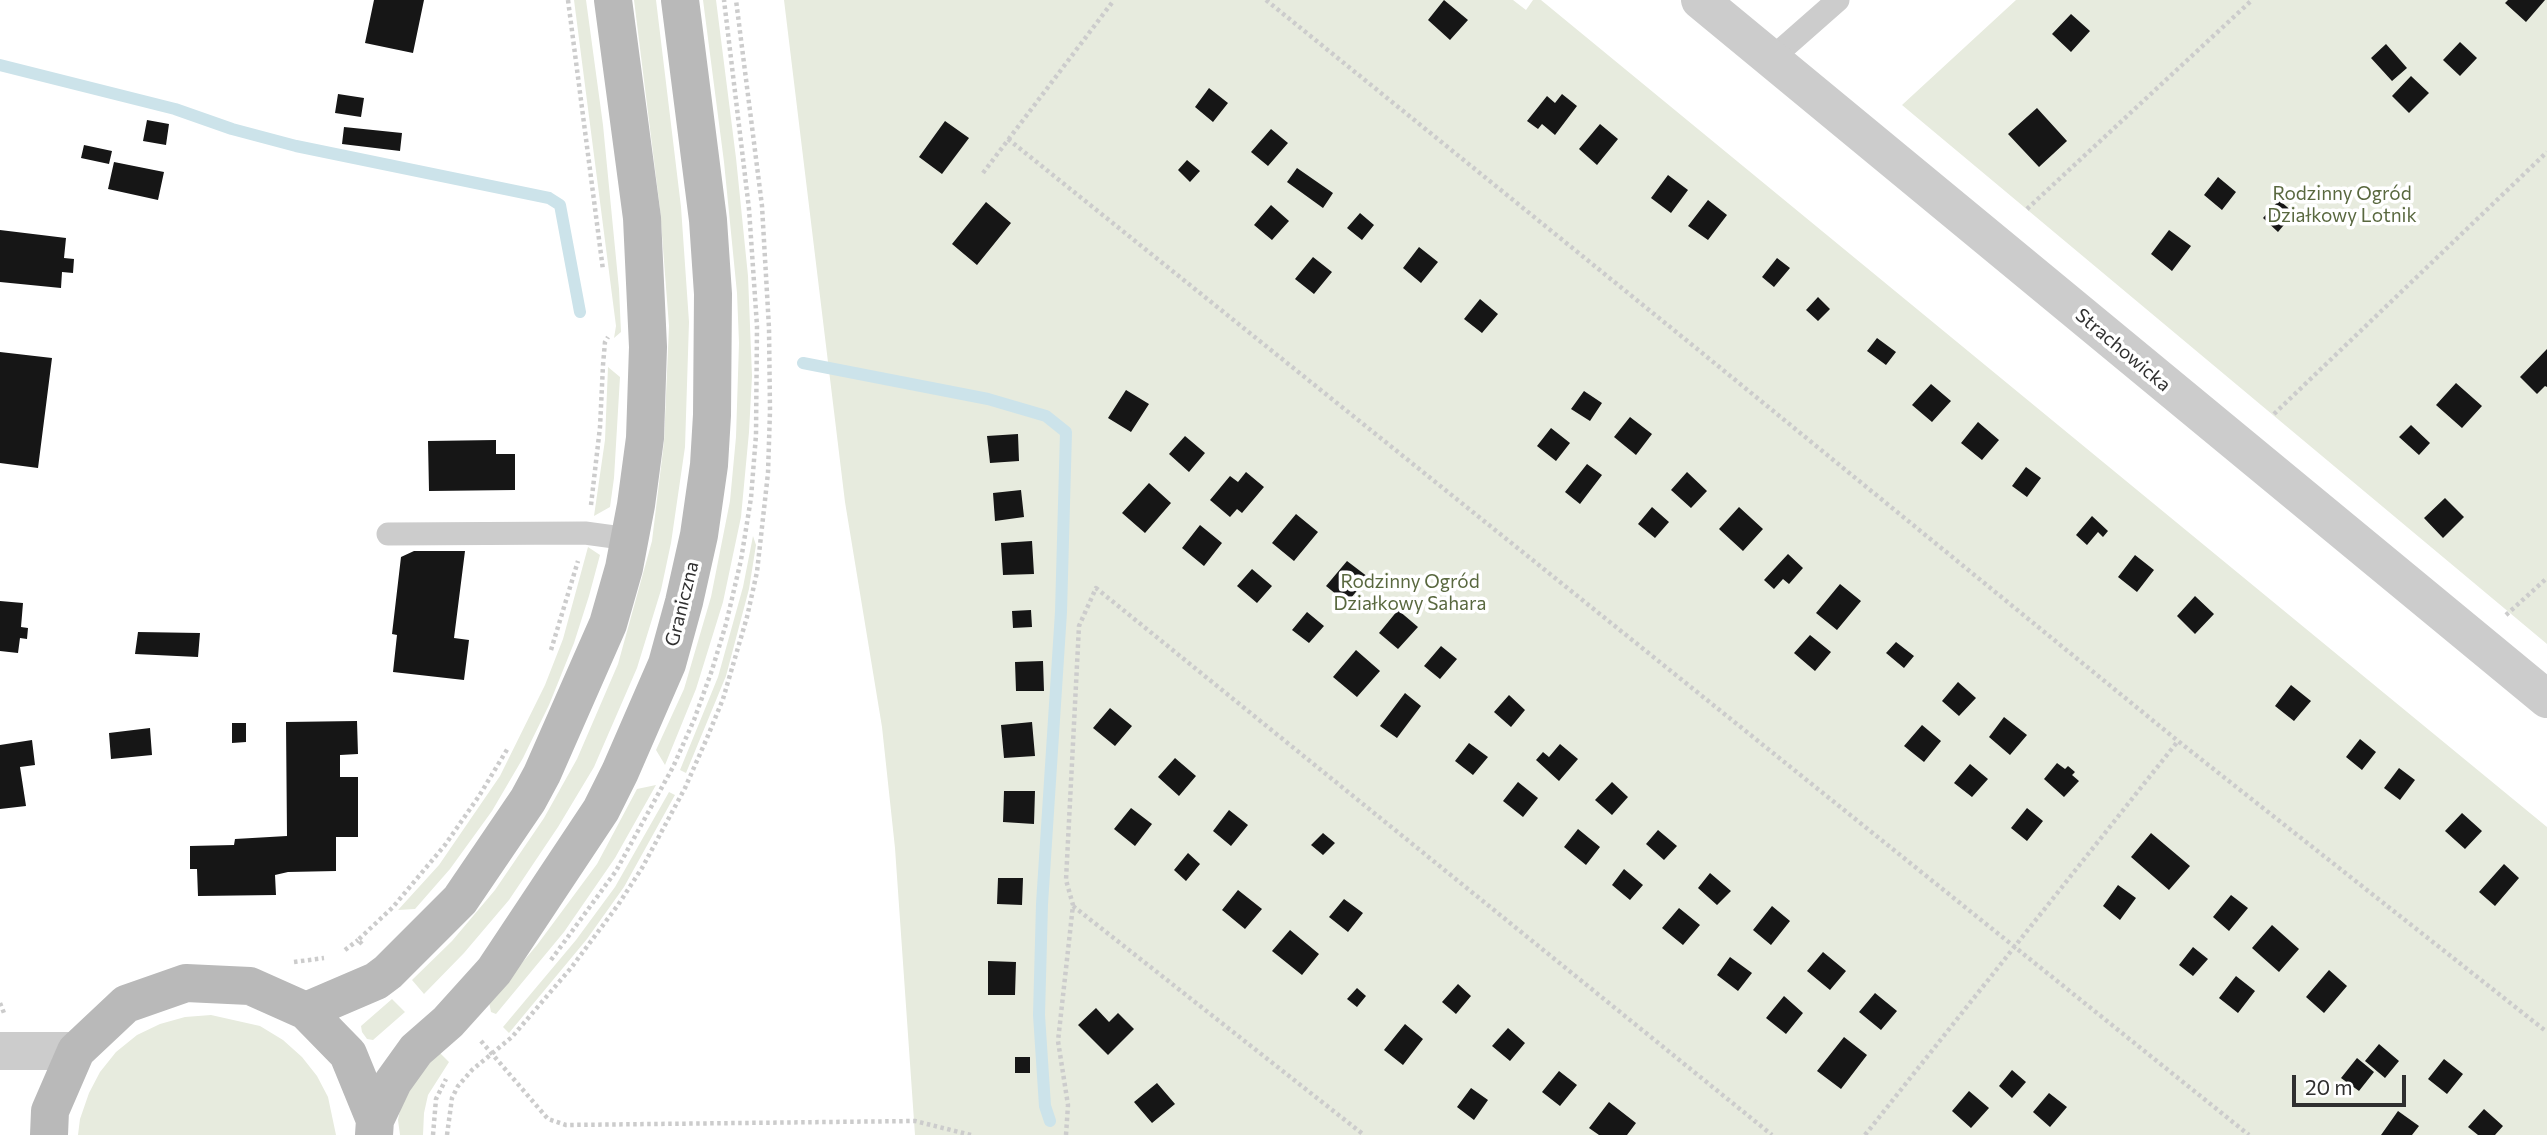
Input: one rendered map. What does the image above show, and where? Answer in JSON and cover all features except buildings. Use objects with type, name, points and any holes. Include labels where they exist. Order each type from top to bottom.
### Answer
[{"type":"main road","points":[[306,1011],[376,981],[460,900],[528,800],[559,740],[608,624],[629,539],[645,438],[648,347],[642,218],[613,0]]},
{"type":"main road","name":"Graniczna","points":[[374,1128],[393,1082],[415,1051],[448,1022],[494,971],[601,810],[667,664],[684,603],[699,535],[709,465],[713,294],[708,220],[680,0]]},
{"type":"main road","points":[[49,1135],[50,1111],[76,1051],[127,1004],[186,983],[250,986],[306,1011],[348,1054],[374,1128]]},
{"type":"street","name":"Strachowicka","points":[[1700,0],[2547,699]]},
{"type":"street","points":[[0,1051],[76,1051]]},
{"type":"lane","points":[[1771,59],[1838,0]]},
{"type":"lane","points":[[388,534],[585,533],[629,539]]},
{"type":"path","points":[[568,0],[604,276]]},
{"type":"path","points":[[447,1135],[452,1098],[458,1086],[472,1070],[512,1037],[571,968],[642,868],[690,778],[711,728],[727,689],[747,617],[757,572],[768,473],[769,328],[762,206],[736,0]]},
{"type":"path","points":[[983,173],[1114,0]]},
{"type":"path","points":[[1266,0],[2178,741],[2547,1032]]},
{"type":"path","points":[[2027,209],[2252,0]]},
{"type":"path","points":[[1008,139],[2249,1135]]},
{"type":"path","points":[[2274,414],[2547,152]]},
{"type":"path","points":[[548,658],[585,533],[595,479],[605,342],[611,331]]},
{"type":"path","points":[[2509,613],[2547,578]]},
{"type":"path","points":[[1066,1135],[1068,1105],[1058,1041],[1073,905],[1066,880],[1079,626],[1096,588],[1772,1135]]},
{"type":"path","points":[[1865,1135],[2178,741]]},
{"type":"path","points":[[377,923],[445,845],[511,743]]},
{"type":"path","points":[[1073,905],[1364,1135]]},
{"type":"path","points":[[471,1049],[481,1040],[548,1119],[566,1125],[915,1121],[971,1135]]},
{"type":"path","points":[[466,1064],[472,1070]]},
{"type":"path","points":[[433,1135],[436,1099],[450,1073]]},
{"type":"green space","points":[[574,0],[586,0],[603,125],[619,289],[621,332],[614,338],[616,326]]},
{"type":"green space","points":[[634,0],[656,0],[681,207],[689,322],[685,447],[671,543],[661,590],[637,668],[594,767],[509,900],[464,953],[424,994],[412,980],[452,941],[495,890],[544,818],[577,759],[618,664],[652,541],[664,442],[669,326],[660,209]]},
{"type":"green space","points":[[703,0],[716,0],[748,276],[752,376],[741,517],[723,602],[696,689],[665,765],[656,750],[684,689],[711,597],[730,501],[736,437],[739,343],[737,293],[724,162]]},
{"type":"green space","name":"Rodzinny Ogród Działkowy Sahara","points":[[784,0],[1513,0],[1526,10],[1533,0],[1541,0],[2547,827],[2547,1135],[915,1135],[895,848],[882,727],[845,502]]},
{"type":"green space","name":"Rodzinny Ogród Działkowy Lotnik","points":[[2016,0],[2547,0],[2547,644],[1902,105]]},
{"type":"green space","points":[[608,367],[620,377],[614,478],[610,507],[594,516],[605,440]]},
{"type":"green space","points":[[753,536],[756,545],[749,589],[726,676],[686,773],[680,770],[718,677],[743,587]]},
{"type":"green space","points":[[588,547],[600,555],[589,596],[574,643],[549,705],[523,758],[492,811],[450,869],[415,909],[398,910],[439,865],[500,776],[545,685],[563,639]]},
{"type":"green space","points":[[656,785],[615,858],[564,932],[496,1014],[491,1012],[489,1002],[537,945],[597,864],[637,789]]},
{"type":"green space","points":[[669,792],[675,795],[624,887],[587,939],[509,1033],[503,1027],[576,940],[615,887]]},
{"type":"green space","points":[[392,999],[405,1012],[373,1040],[367,1039],[361,1026]]},
{"type":"green space","points":[[211,1015],[260,1026],[283,1040],[302,1057],[317,1076],[328,1097],[336,1135],[78,1135],[80,1119],[89,1093],[100,1072],[116,1052],[137,1035],[160,1024],[185,1017]]},
{"type":"green space","points":[[438,1051],[449,1062],[428,1095],[423,1135],[400,1135],[398,1120],[402,1099]]},
{"type":"waterway","points":[[0,65],[175,109],[232,129],[296,146],[549,198],[560,205],[580,312]]},
{"type":"waterway","points":[[803,363],[988,399],[1046,416],[1066,432],[1061,612],[1042,904],[1039,1015],[1045,1106],[1050,1121]]}]
